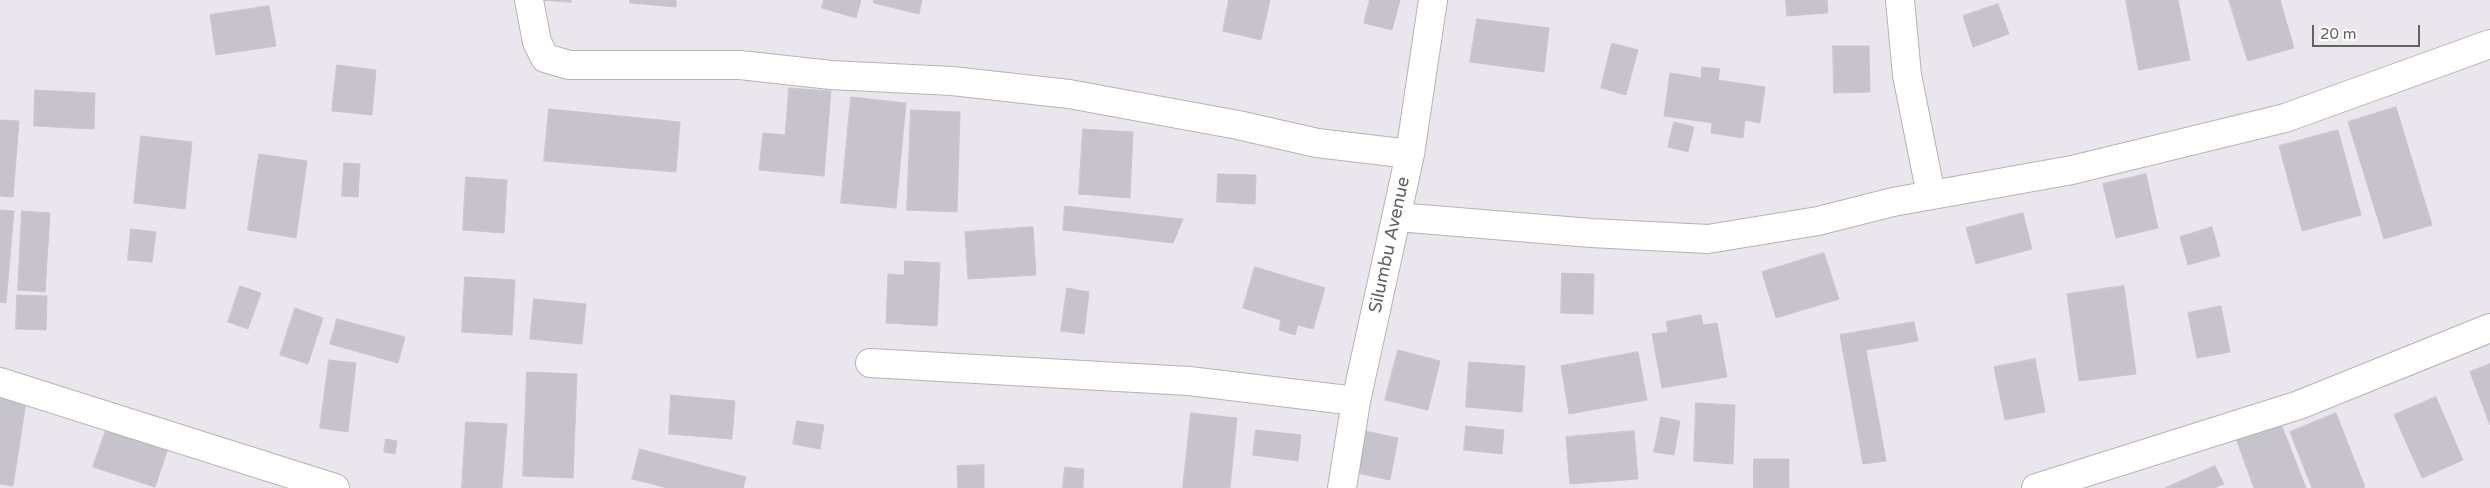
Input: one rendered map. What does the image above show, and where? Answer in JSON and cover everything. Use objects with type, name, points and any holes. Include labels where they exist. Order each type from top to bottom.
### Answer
[{"type":"street","points":[[529,0],[537,42],[545,58],[569,66],[740,65],[831,75],[952,81],[1069,94],[1238,125],[1317,144],[1410,154]]},
{"type":"street","name":"Silumbu Avenue","points":[[1342,488],[1356,401],[1410,154],[1433,0]]},
{"type":"street","points":[[1900,0],[1907,75],[1931,195]]},
{"type":"street","points":[[1397,217],[1591,233],[1708,240],[1818,221],[1892,202],[2072,170],[2285,118],[2490,44]]},
{"type":"street","points":[[2036,488],[2299,405],[2490,328]]},
{"type":"street","points":[[870,363],[1189,381],[1356,401]]},
{"type":"street","points":[[0,382],[336,488]]},
{"type":"building","points":[[542,0],[571,0],[571,2]]},
{"type":"building","points":[[630,0],[676,0],[676,7],[630,3]]},
{"type":"building","points":[[824,0],[861,0],[856,18],[822,8]]},
{"type":"building","points":[[874,0],[922,0],[919,14],[874,3]]},
{"type":"building","points":[[1229,0],[1270,0],[1261,40],[1223,31]]},
{"type":"building","points":[[1370,0],[1400,0],[1392,30],[1364,23]]},
{"type":"building","points":[[1786,0],[1827,0],[1828,13],[1787,16]]},
{"type":"building","points":[[2126,0],[2178,0],[2190,60],[2139,70]]},
{"type":"building","points":[[2229,0],[2280,0],[2294,48],[2248,61]]},
{"type":"building","points":[[1998,4],[2009,34],[1973,47],[1963,16]]},
{"type":"building","points":[[269,6],[276,46],[216,55],[210,15]]},
{"type":"building","points":[[1477,19],[1549,28],[1544,72],[1470,62]]},
{"type":"building","points":[[1612,43],[1638,50],[1626,95],[1601,88]]},
{"type":"building","points":[[1833,46],[1869,46],[1870,92],[1834,93]]},
{"type":"building","points":[[337,65],[376,70],[372,115],[332,111]]},
{"type":"building","points":[[1702,67],[1720,69],[1718,80],[1765,87],[1760,123],[1745,120],[1743,138],[1711,133],[1712,123],[1664,116],[1670,73],[1701,78]]},
{"type":"building","points":[[789,88],[831,91],[824,176],[759,170],[763,133],[785,135]]},
{"type":"building","points":[[35,90],[95,93],[94,129],[34,126]]},
{"type":"building","points":[[851,97],[906,103],[896,208],[841,203]]},
{"type":"building","points":[[2396,107],[2432,225],[2384,239],[2348,122]]},
{"type":"building","points":[[549,109],[680,122],[676,172],[544,161]]},
{"type":"building","points":[[911,110],[960,112],[957,212],[907,210]]},
{"type":"building","points":[[0,120],[19,121],[13,197],[0,196]]},
{"type":"building","points":[[1674,122],[1694,127],[1688,152],[1668,147]]},
{"type":"building","points":[[1083,129],[1133,132],[1130,198],[1079,194]]},
{"type":"building","points":[[2338,130],[2361,215],[2302,231],[2279,146]]},
{"type":"building","points":[[141,136],[192,142],[185,209],[134,203]]},
{"type":"building","points":[[259,154],[307,161],[296,238],[248,230]]},
{"type":"building","points":[[344,163],[360,164],[358,197],[342,196]]},
{"type":"building","points":[[1218,174],[1256,175],[1255,204],[1217,202]]},
{"type":"building","points":[[2146,174],[2158,228],[2116,238],[2103,184]]},
{"type":"building","points":[[466,177],[507,180],[504,233],[463,230]]},
{"type":"building","points":[[1065,206],[1183,219],[1173,243],[1063,230]]},
{"type":"building","points":[[0,210],[14,211],[6,303],[0,302]]},
{"type":"building","points":[[22,211],[50,213],[45,292],[18,290]]},
{"type":"building","points":[[2023,213],[2032,249],[1976,264],[1966,228]]},
{"type":"building","points":[[1033,227],[1036,275],[968,279],[965,232]]},
{"type":"building","points":[[2212,227],[2220,256],[2188,265],[2180,237]]},
{"type":"building","points":[[131,229],[156,232],[152,262],[128,260]]},
{"type":"building","points":[[1824,253],[1839,299],[1776,318],[1762,272]]},
{"type":"building","points":[[905,261],[940,263],[937,326],[886,323],[888,274],[904,275]]},
{"type":"building","points":[[1255,267],[1325,288],[1313,329],[1298,325],[1295,335],[1279,330],[1281,320],[1243,308]]},
{"type":"building","points":[[1562,273],[1594,274],[1593,314],[1561,313]]},
{"type":"building","points":[[465,277],[515,280],[512,335],[462,332]]},
{"type":"building","points":[[240,286],[261,293],[248,329],[228,322]]},
{"type":"building","points":[[2124,286],[2136,374],[2079,381],[2067,294]]},
{"type":"building","points":[[1067,288],[1089,292],[1084,334],[1061,331]]},
{"type":"building","points":[[17,295],[47,296],[46,330],[16,329]]},
{"type":"building","points":[[534,299],[586,304],[582,344],[530,339]]},
{"type":"building","points":[[2221,306],[2230,352],[2197,358],[2188,313]]},
{"type":"building","points":[[295,308],[323,318],[308,364],[280,355]]},
{"type":"building","points":[[1701,315],[1703,325],[1717,323],[1727,377],[1662,388],[1652,334],[1668,332],[1666,322]]},
{"type":"building","points":[[337,319],[405,337],[398,363],[330,344]]},
{"type":"building","points":[[1914,322],[1918,341],[1866,350],[1886,461],[1863,464],[1840,335]]},
{"type":"building","points":[[1398,350],[1440,361],[1428,410],[1385,400]]},
{"type":"building","points":[[1638,352],[1647,400],[1569,414],[1561,366]]},
{"type":"building","points":[[2035,359],[2045,412],[2005,420],[1994,367]]},
{"type":"building","points":[[329,360],[356,363],[348,432],[320,428]]},
{"type":"building","points":[[1469,362],[1525,366],[1522,412],[1466,407]]},
{"type":"building","points":[[2490,364],[2490,425],[2470,372]]},
{"type":"building","points":[[527,372],[577,374],[573,478],[523,476]]},
{"type":"building","points":[[671,395],[735,401],[732,439],[669,434]]},
{"type":"building","points":[[2436,397],[2463,460],[2422,478],[2394,415]]},
{"type":"building","points":[[0,398],[26,402],[13,486],[0,484]]},
{"type":"building","points":[[1696,403],[1735,405],[1733,464],[1694,461]]},
{"type":"building","points":[[1191,413],[1237,418],[1230,488],[1183,488]]},
{"type":"building","points":[[2336,413],[2365,487],[2312,488],[2290,432]]},
{"type":"building","points":[[2278,416],[2306,488],[2254,488],[2234,433]]},
{"type":"building","points":[[1661,417],[1680,421],[1674,455],[1654,452]]},
{"type":"building","points":[[797,421],[824,425],[820,449],[793,444]]},
{"type":"building","points":[[466,422],[507,424],[502,488],[462,488]]},
{"type":"building","points":[[1466,426],[1504,430],[1502,454],[1464,450]]},
{"type":"building","points":[[107,427],[168,448],[155,487],[93,467]]},
{"type":"building","points":[[1256,430],[1301,435],[1298,461],[1253,455]]},
{"type":"building","points":[[1365,431],[1398,438],[1390,480],[1357,473]]},
{"type":"building","points":[[1634,431],[1638,479],[1570,484],[1566,437]]},
{"type":"building","points":[[386,439],[397,441],[395,454],[384,452]]},
{"type":"building","points":[[640,449],[746,477],[743,488],[668,488],[632,479]]},
{"type":"building","points":[[1754,459],[1789,459],[1789,488],[1754,488]]},
{"type":"building","points":[[984,465],[984,488],[958,488],[957,466]]},
{"type":"building","points":[[2215,466],[2224,484],[2214,488],[2165,488]]},
{"type":"building","points":[[1065,467],[1084,469],[1083,488],[1063,488]]}]
